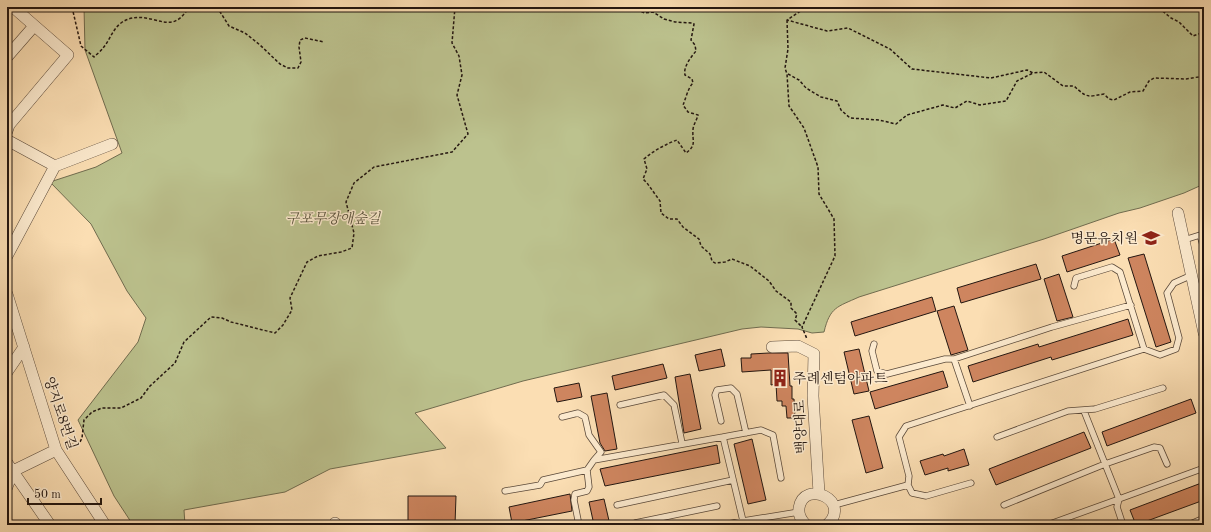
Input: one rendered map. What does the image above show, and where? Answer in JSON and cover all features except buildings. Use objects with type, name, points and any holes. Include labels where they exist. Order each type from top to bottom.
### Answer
[{"type":"street","points":[[7,131],[9,125],[68,55],[13,7]]},
{"type":"street","points":[[7,57],[34,26]]},
{"type":"street","points":[[7,140],[55,166]]},
{"type":"street","points":[[7,256],[55,166],[112,144]]},
{"type":"street","points":[[1178,213],[1204,333]]},
{"type":"street","name":"양지로8번길","points":[[7,294],[56,450],[106,525]]},
{"type":"street","points":[[772,347],[798,346],[814,354]]},
{"type":"street","points":[[7,372],[24,347]]},
{"type":"street","name":"백양대로","points":[[814,354],[813,396],[818,493]]},
{"type":"street","points":[[10,467],[56,450]]},
{"type":"street","points":[[7,487],[10,467]]},
{"type":"street","points":[[10,467],[50,525]]},
{"type":"street","points":[[806,525],[802,522],[799,512],[802,500],[807,496],[818,493],[828,497],[834,506],[834,517],[827,525]]},
{"type":"lane","points":[[1184,240],[1200,235],[1204,249]]},
{"type":"lane","points":[[1074,286],[1076,278],[1112,267],[1120,272],[1144,349]]},
{"type":"lane","points":[[971,483],[926,496],[912,493],[908,485],[909,476],[899,437],[906,426],[1144,349],[1160,355],[1176,348],[1180,338],[1168,293],[1174,283],[1192,275]]},
{"type":"lane","points":[[874,344],[872,351],[878,371],[887,374],[945,359],[954,359],[1052,327],[1131,305]]},
{"type":"lane","points":[[954,359],[970,406]]},
{"type":"lane","points":[[721,421],[715,395],[717,390],[731,388],[737,394],[746,433]]},
{"type":"lane","points":[[997,437],[1068,411],[1095,409],[1163,388]]},
{"type":"lane","points":[[620,405],[664,395],[674,405],[682,444]]},
{"type":"lane","points":[[1084,410],[1119,499],[1117,507],[1123,525]]},
{"type":"lane","points":[[562,417],[578,413],[585,417],[589,435],[601,452],[587,470],[589,487],[587,492],[576,494],[574,500],[579,525]]},
{"type":"lane","points":[[594,460],[761,430],[773,435],[781,478]]},
{"type":"lane","points":[[723,437],[742,521]]},
{"type":"lane","points":[[1004,505],[1106,464],[1154,447],[1160,448],[1168,464]]},
{"type":"lane","points":[[1047,525],[1204,468]]},
{"type":"lane","points":[[505,492],[540,485],[543,480],[587,470]]},
{"type":"lane","points":[[617,505],[733,480]]},
{"type":"lane","points":[[834,506],[908,485]]},
{"type":"lane","points":[[634,525],[717,506]]},
{"type":"lane","points":[[723,525],[799,512]]},
{"type":"lane","points":[[1188,525],[1202,519],[1204,525]]},
{"type":"path","points":[[72,7],[81,46],[94,57],[104,47],[111,34],[121,24],[130,18],[142,17],[159,21],[177,21],[190,7]]},
{"type":"path","points":[[217,7],[229,26],[244,33],[260,44],[280,64],[288,68],[298,68],[302,62],[299,47],[300,40],[305,38],[324,42]]},
{"type":"path","points":[[56,450],[80,442],[82,438],[84,420],[92,412],[102,408],[120,408],[141,398],[150,386],[175,363],[184,342],[210,317],[222,318],[231,322],[274,333],[283,325],[292,310],[290,298],[307,262],[318,256],[341,252],[352,248],[354,233],[346,202],[354,183],[374,167],[452,152],[468,134],[457,95],[462,75],[459,56],[452,43],[455,7]]},
{"type":"path","points":[[633,7],[634,9],[645,14],[653,12],[664,19],[694,24],[691,40],[695,45],[696,51],[689,59],[684,72],[685,75],[692,79],[693,84],[689,87],[688,94],[683,105],[688,112],[698,115],[693,128],[692,149],[686,153],[677,140],[670,142],[644,159],[647,169],[643,179],[660,201],[661,213],[669,219],[678,219],[683,227],[699,239],[701,246],[710,254],[712,261],[715,263],[725,262],[732,259],[750,266],[769,281],[776,291],[791,302],[791,308],[797,314],[795,320],[802,327],[814,354]]},
{"type":"path","points":[[787,20],[802,10],[802,7]]},
{"type":"path","points":[[1149,7],[1159,8],[1171,18],[1179,22],[1194,36],[1204,32]]},
{"type":"path","points":[[787,20],[788,49],[786,68],[788,74],[789,106],[804,128],[818,167],[819,194],[834,219],[834,256],[802,327]]},
{"type":"path","points":[[787,20],[827,30],[848,28],[890,49],[912,69],[991,78],[1027,70],[1033,73]]},
{"type":"path","points":[[788,74],[799,80],[806,88],[821,97],[837,101],[841,110],[850,118],[879,120],[896,124],[907,115],[943,105],[955,108],[967,101],[980,105],[1006,101],[1017,81],[1033,73],[1044,72],[1063,86],[1074,86],[1084,95],[1093,96],[1104,94],[1109,99],[1114,100],[1130,92],[1143,91],[1149,81],[1154,78],[1186,79],[1204,76]]},
{"type":"green space","name":"구포무장애숲길","points":[[84,7],[1204,7],[1204,184],[1184,193],[1140,208],[1119,213],[1044,239],[859,297],[845,303],[832,313],[826,324],[824,332],[812,333],[798,329],[761,327],[742,329],[523,381],[415,413],[446,448],[330,469],[285,492],[184,510],[185,525],[133,525],[114,496],[78,420],[138,342],[146,318],[127,291],[91,224],[50,182],[96,167],[122,153],[85,50]]},
{"type":"place","name":"명문유치원","points":[[1151,238]]},
{"type":"place","name":"주례센텀아파트","points":[[780,378]]}]
